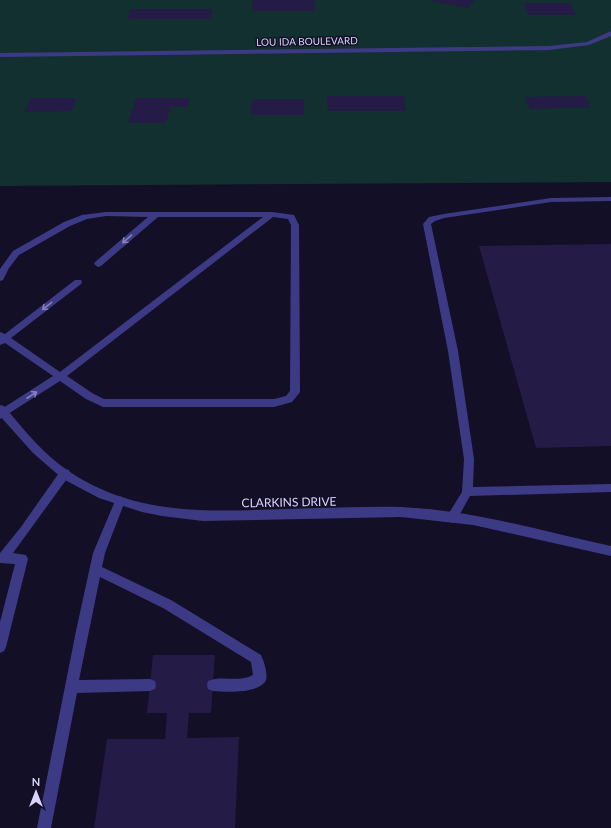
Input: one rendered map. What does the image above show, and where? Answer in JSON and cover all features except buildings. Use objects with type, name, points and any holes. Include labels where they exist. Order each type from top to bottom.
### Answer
[{"type":"street","name":"LOU IDA BOULEVARD","points":[[0,55],[549,48],[589,44],[602,40],[611,33]]},
{"type":"street","points":[[452,518],[467,492],[469,459],[454,359],[427,224],[432,219],[444,216],[551,200],[611,199]]},
{"type":"street","points":[[0,278],[5,266],[16,253],[67,224],[85,217],[106,214],[272,214],[291,217],[295,225],[295,392],[289,399],[274,403],[126,404],[103,403],[89,396],[61,376],[2,339],[78,282]]},
{"type":"street","points":[[98,264],[156,214]]},
{"type":"street","points":[[1,412],[61,376],[272,214]]},
{"type":"street","name":"CLARKINS DRIVE","points":[[1,412],[50,463],[95,492],[140,508],[183,515],[203,516],[401,512],[473,520],[611,551]]},
{"type":"street","points":[[1,558],[26,530],[65,473]]},
{"type":"street","points":[[467,492],[611,488]]},
{"type":"street","points":[[44,828],[99,553],[120,501]]},
{"type":"street","points":[[0,647],[22,559],[1,558]]},
{"type":"street","points":[[96,570],[167,604],[257,659],[260,678],[254,683],[240,685],[213,685]]},
{"type":"street","points":[[71,687],[150,685]]},
{"type":"green space","points":[[0,0],[611,0],[611,182],[0,186]]}]
